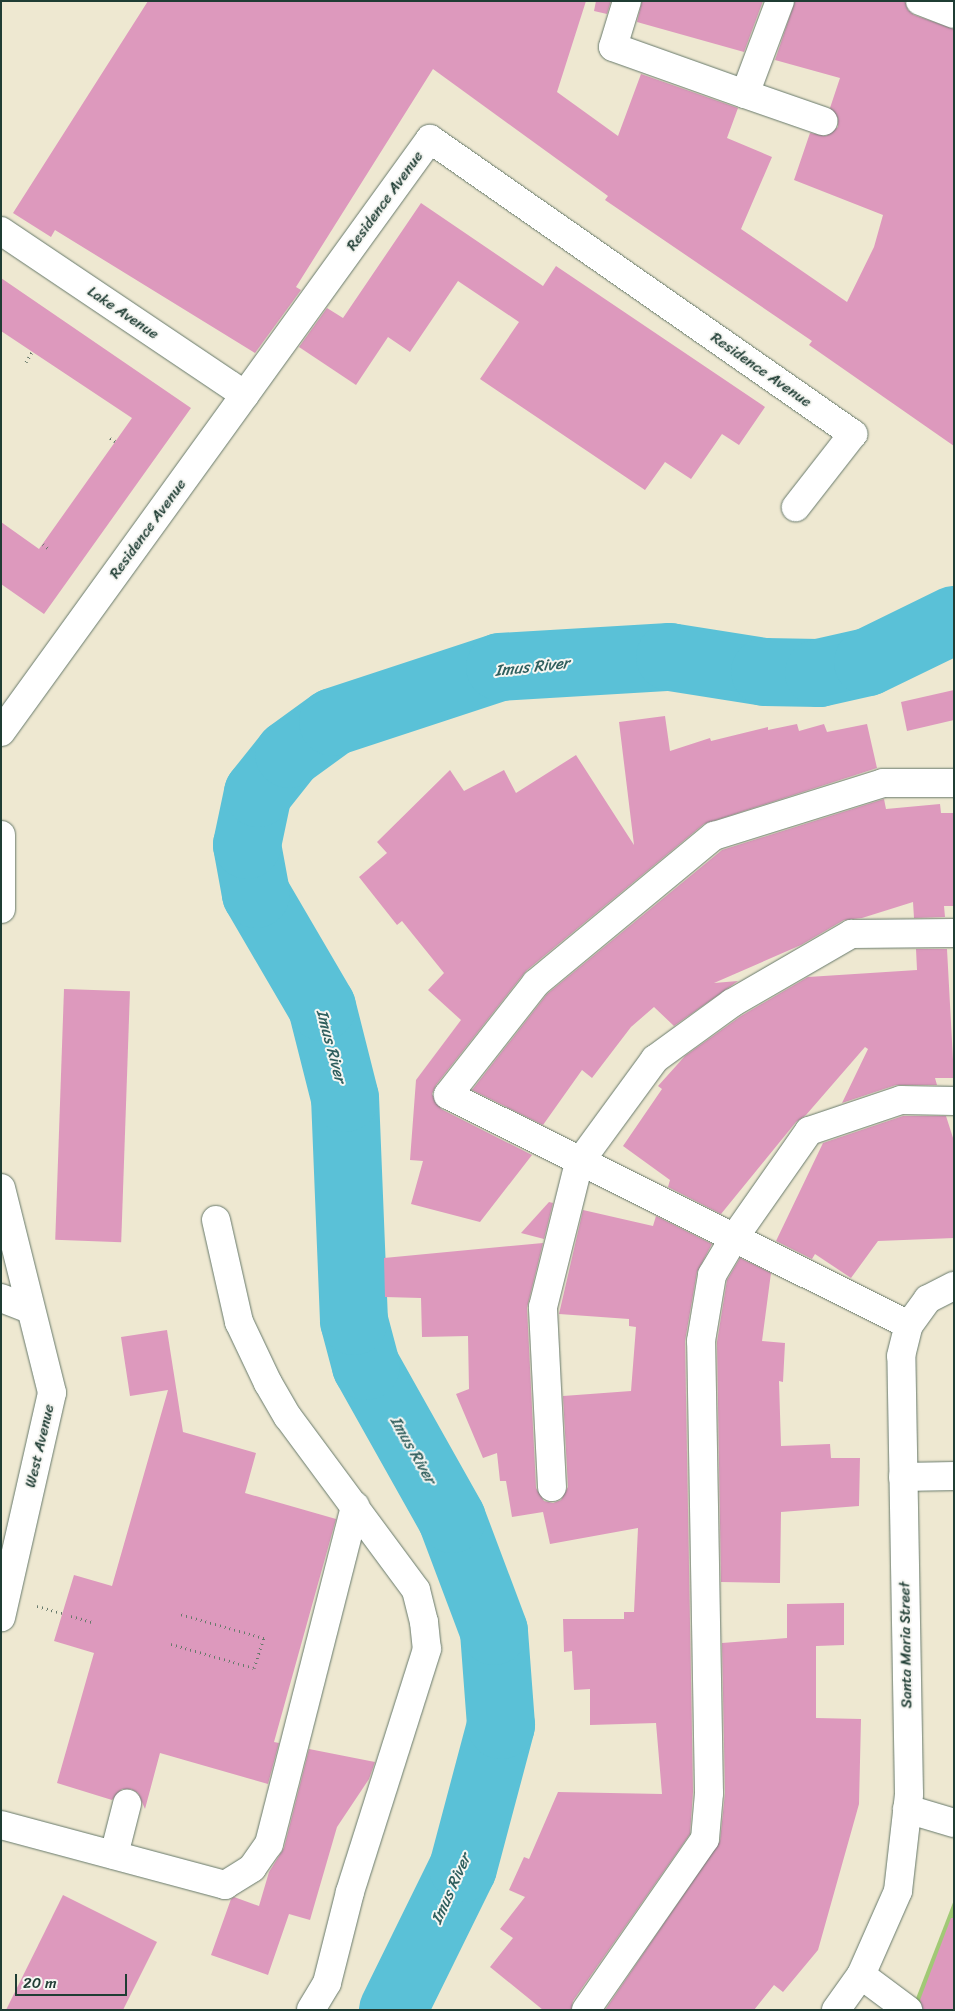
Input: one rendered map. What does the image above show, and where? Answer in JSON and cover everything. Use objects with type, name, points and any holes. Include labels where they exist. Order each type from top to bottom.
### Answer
[{"type":"street","points":[[627,1],[613,47],[823,121]]},
{"type":"street","points":[[745,94],[780,1]]},
{"type":"street","points":[[920,1],[954,14]]},
{"type":"street","name":"Residence Avenue","points":[[1,732],[430,139],[853,434],[796,508]]},
{"type":"street","name":"Lake Avenue","points":[[1,230],[245,395]]},
{"type":"street","points":[[909,1325],[579,1163],[448,1095],[536,983],[714,836],[883,783],[954,783]]},
{"type":"street","points":[[1,835],[1,909]]},
{"type":"street","points":[[552,1487],[543,1306],[579,1163],[655,1059],[732,1003],[851,934],[954,933]]},
{"type":"street","points":[[586,2010],[705,1839],[709,1793],[701,1341],[712,1275],[734,1238],[809,1131],[901,1100],[954,1100]]},
{"type":"street","name":"West Avenue","points":[[1,1188],[52,1393],[1,1617]]},
{"type":"street","points":[[216,1220],[239,1322],[268,1383],[288,1417],[356,1506],[416,1590],[427,1649],[350,1892],[327,1983],[312,2010]]},
{"type":"street","name":"Santa Maria Street","points":[[836,2010],[861,1975],[898,1891],[907,1809],[900,1356],[909,1325],[928,1299],[954,1286]]},
{"type":"street","points":[[1,1298],[30,1309]]},
{"type":"street","points":[[903,1477],[954,1476]]},
{"type":"street","points":[[1,1825],[225,1885],[252,1868],[269,1844],[356,1506]]},
{"type":"street","points":[[114,1855],[127,1804]]},
{"type":"street","points":[[907,1809],[954,1823]]},
{"type":"street","points":[[861,1975],[908,2010]]},
{"type":"path","points":[[26,362],[32,352]]},
{"type":"path","points":[[110,438],[115,442]]},
{"type":"path","points":[[42,544],[48,548]]},
{"type":"path","points":[[171,1644],[254,1668],[264,1638],[180,1614]]},
{"type":"path","points":[[71,1616],[92,1622]]},
{"type":"green space","points":[[954,1900],[954,2010],[937,2010],[915,2001]]},
{"type":"building","points":[[148,1],[586,1],[557,92],[618,136],[641,74],[738,108],[727,138],[772,157],[741,229],[847,302],[874,247],[883,215],[794,180],[810,133],[826,136],[838,127],[838,118],[830,108],[840,78],[775,60],[795,1],[905,1],[908,10],[914,15],[954,29],[954,446],[809,345],[812,341],[605,200],[608,196],[433,69],[296,287],[301,290],[255,353],[55,230],[51,237],[13,213]]},
{"type":"building","points":[[596,1],[611,1],[607,14],[594,11]]},
{"type":"building","points":[[642,1],[763,1],[744,52],[637,22]]},
{"type":"building","points":[[421,203],[543,286],[556,266],[765,407],[739,445],[722,434],[691,479],[665,462],[645,490],[480,379],[519,322],[458,281],[410,352],[388,337],[356,385],[299,347],[327,308],[343,318]]},
{"type":"building","points":[[1,278],[191,408],[44,614],[1,584],[1,522],[39,549],[132,418],[1,331]]},
{"type":"building","points":[[954,690],[954,720],[907,731],[901,702]]},
{"type":"building","points":[[665,716],[670,751],[710,738],[711,741],[768,727],[768,730],[797,724],[799,731],[824,724],[827,732],[867,724],[877,768],[704,824],[526,971],[436,1085],[432,1094],[441,1109],[532,1155],[480,1222],[411,1204],[423,1161],[410,1160],[416,1080],[461,1020],[428,990],[444,973],[402,921],[397,925],[359,877],[387,853],[377,842],[450,770],[464,791],[504,770],[516,793],[576,755],[634,845],[619,722]]},
{"type":"building","points":[[884,799],[886,809],[940,804],[941,813],[954,813],[954,906],[944,906],[945,917],[914,918],[913,902],[862,918],[844,920],[801,945],[714,983],[738,981],[674,1026],[654,1007],[631,1027],[592,1078],[582,1070],[543,1125],[472,1090],[547,994],[722,850]]},
{"type":"building","points":[[916,949],[947,949],[954,1078],[935,1078],[937,1085],[896,1085],[842,1103],[868,1049],[865,1047],[806,1115],[796,1122],[721,1214],[668,1187],[670,1180],[623,1146],[662,1089],[658,1086],[685,1056],[741,1016],[808,977],[917,970]]},
{"type":"building","points":[[64,989],[130,991],[121,1242],[55,1240]]},
{"type":"building","points":[[903,1116],[946,1116],[954,1141],[954,1238],[878,1241],[851,1278],[815,1254],[812,1259],[776,1241],[823,1143]]},
{"type":"building","points":[[549,1202],[553,1203],[544,1239],[521,1233]]},
{"type":"building","points":[[583,1210],[653,1226],[656,1216],[712,1244],[697,1272],[685,1341],[693,1792],[690,1834],[573,2001],[571,2010],[543,2010],[490,1967],[513,1938],[500,1929],[525,1897],[509,1890],[524,1857],[529,1859],[558,1792],[662,1794],[656,1723],[590,1725],[590,1689],[574,1690],[572,1651],[564,1652],[563,1619],[624,1619],[624,1612],[634,1612],[638,1528],[550,1544],[543,1512],[512,1517],[506,1481],[500,1481],[497,1453],[483,1458],[456,1394],[469,1389],[468,1336],[422,1337],[421,1298],[385,1297],[384,1258],[543,1243],[527,1308],[536,1488],[544,1501],[553,1503],[561,1500],[568,1487],[563,1396],[631,1391],[636,1327],[629,1326],[629,1319],[559,1314]]},
{"type":"building","points":[[740,1258],[771,1273],[762,1341],[785,1343],[783,1382],[779,1381],[781,1446],[830,1444],[831,1458],[860,1458],[859,1506],[781,1512],[780,1583],[721,1582],[717,1342],[727,1280]]},
{"type":"building","points":[[167,1330],[183,1432],[256,1453],[245,1493],[336,1519],[274,1742],[279,1743],[268,1784],[160,1753],[145,1809],[138,1793],[131,1789],[122,1789],[112,1800],[57,1783],[94,1653],[54,1641],[74,1575],[112,1586],[168,1390],[130,1396],[121,1337]]},
{"type":"building","points":[[844,1603],[844,1645],[816,1646],[816,1718],[861,1719],[859,1804],[818,1950],[783,1992],[774,1985],[754,2010],[605,2010],[720,1841],[725,1793],[722,1643],[787,1638],[787,1604]]},
{"type":"building","points":[[309,1749],[375,1762],[369,1779],[337,1827],[310,1920],[289,1914],[268,1975],[211,1955],[231,1899],[234,1897],[259,1906],[269,1872],[284,1848]]},
{"type":"building","points":[[63,1895],[157,1942],[123,2010],[6,2010]]},
{"type":"building","points":[[951,1918],[954,1918],[954,2010],[923,2010],[920,2000]]},
{"type":"waterway","name":"Imus River","points":[[393,2010],[463,1868],[501,1725],[494,1631],[452,1519],[366,1366],[354,1321],[345,1098],[322,1007],[256,894],[247,845],[258,793],[289,754],[333,722],[500,667],[670,657],[765,672],[819,673],[868,662],[954,620]]}]
